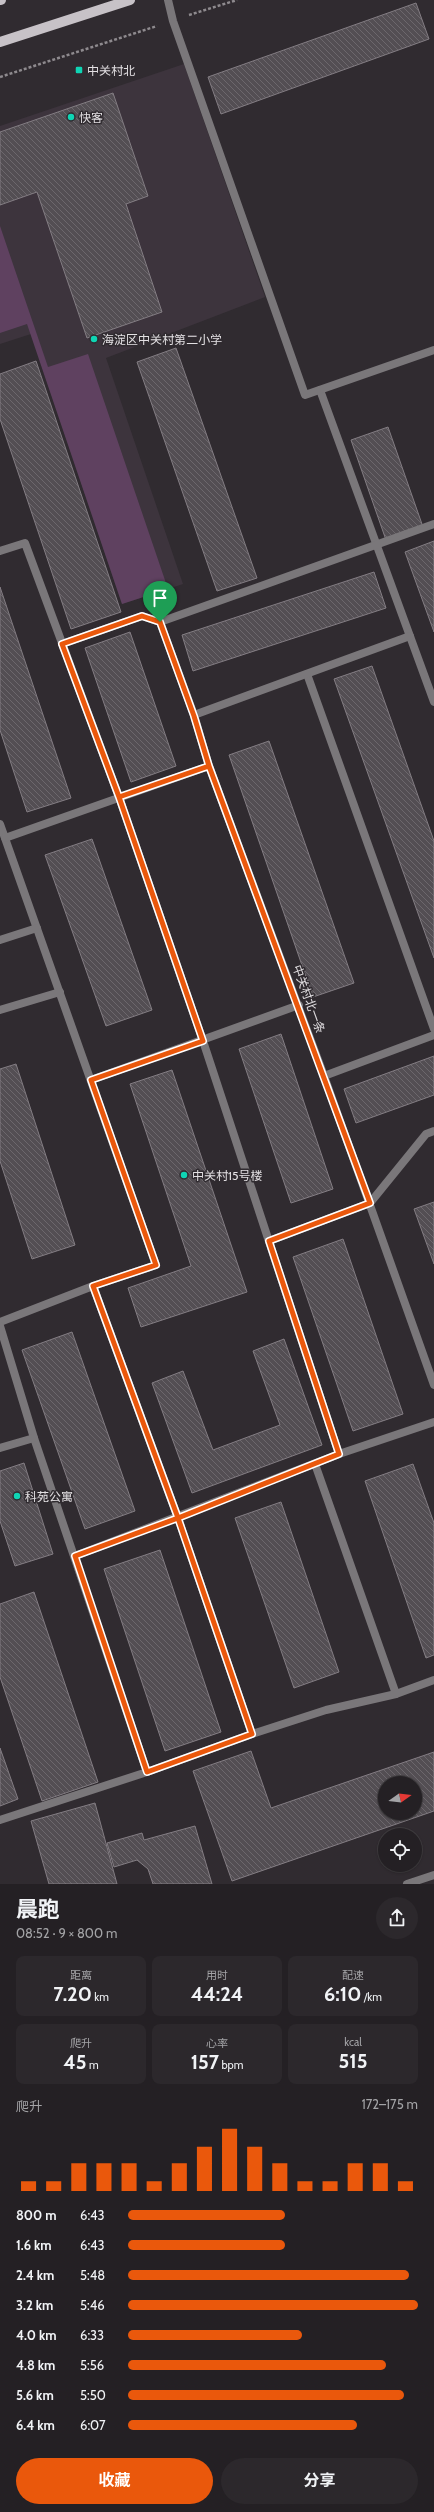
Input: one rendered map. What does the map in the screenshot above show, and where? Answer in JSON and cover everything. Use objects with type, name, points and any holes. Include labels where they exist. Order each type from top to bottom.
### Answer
[{"type":"main road","points":[[0,42],[130,0]]},
{"type":"street","points":[[168,0],[173,21],[305,395],[434,350]]},
{"type":"street","points":[[320,390],[434,702]]},
{"type":"street","points":[[62,644],[142,616],[160,622],[434,524]]},
{"type":"street","points":[[0,551],[24,543],[62,644],[119,797],[203,1041],[339,1454]]},
{"type":"street","name":"中关村北一条","points":[[160,622],[194,716],[209,766],[299,1005],[434,1386]]},
{"type":"street","points":[[194,716],[410,636]]},
{"type":"street","points":[[307,674],[434,1029]]},
{"type":"street","points":[[5,838],[209,766]]},
{"type":"street","points":[[0,824],[156,1265],[93,1286],[0,1322]]},
{"type":"street","points":[[0,940],[37,928]]},
{"type":"street","points":[[0,1010],[60,992]]},
{"type":"street","points":[[91,1080],[203,1041],[299,1005]]},
{"type":"street","points":[[324,1076],[434,1036]]},
{"type":"street","points":[[269,1241],[370,1203],[426,1134],[434,1131]]},
{"type":"street","points":[[93,1286],[178,1518],[252,1734]]},
{"type":"street","points":[[0,1326],[34,1438],[147,1772]]},
{"type":"street","points":[[75,1556],[178,1518],[339,1454],[434,1422]]},
{"type":"street","points":[[0,1448],[34,1438]]},
{"type":"street","points":[[315,1464],[396,1694]]},
{"type":"street","points":[[0,1820],[147,1772],[252,1734],[326,1710],[396,1694],[434,1680]]},
{"type":"street","points":[[407,1884],[434,1875]]},
{"type":"path","points":[[0,77],[237,0]]},
{"type":"shaded area","name":"海淀区中关村第二小学","points":[[184,64],[265,297],[106,358],[183,584],[122,604],[31,334],[0,344],[0,126]]},
{"type":"shaded area","points":[[0,226],[48,367],[88,354],[168,589],[122,604],[27,324],[0,333]]},
{"type":"building","points":[[416,3],[429,39],[221,114],[208,77]]},
{"type":"building","points":[[113,93],[148,196],[126,204],[162,312],[87,338],[37,192],[0,205],[0,132]]},
{"type":"building","points":[[176,348],[257,578],[217,591],[137,362]]},
{"type":"building","points":[[36,361],[121,612],[71,629],[0,419],[0,374]]},
{"type":"building","points":[[388,427],[423,527],[386,540],[351,440]]},
{"type":"building","points":[[434,541],[434,632],[405,552]]},
{"type":"building","points":[[374,572],[386,608],[193,671],[182,635]]},
{"type":"building","points":[[0,587],[71,798],[27,812],[0,730]]},
{"type":"building","points":[[130,632],[176,766],[131,782],[85,648]]},
{"type":"building","points":[[372,666],[434,841],[434,958],[334,679]]},
{"type":"building","points":[[269,741],[354,983],[313,997],[229,755]]},
{"type":"building","points":[[92,839],[152,1010],[106,1026],[45,855]]},
{"type":"building","points":[[281,1034],[333,1189],[291,1203],[239,1049]]},
{"type":"building","points":[[434,1056],[434,1095],[356,1123],[344,1089]]},
{"type":"building","points":[[16,1064],[75,1245],[32,1259],[0,1161],[0,1069]]},
{"type":"building","name":"中关村15号楼","points":[[172,1070],[247,1292],[141,1327],[128,1288],[191,1266],[130,1084]]},
{"type":"building","points":[[434,1202],[434,1264],[414,1209]]},
{"type":"building","points":[[343,1239],[403,1414],[353,1431],[293,1257]]},
{"type":"building","points":[[72,1332],[135,1511],[85,1529],[22,1350]]},
{"type":"building","points":[[284,1339],[322,1445],[192,1493],[152,1383],[183,1371],[213,1450],[280,1425],[253,1351]]},
{"type":"building","name":"科苑公寓","points":[[24,1463],[53,1554],[15,1566],[0,1521],[0,1471]]},
{"type":"building","points":[[413,1464],[434,1523],[434,1655],[426,1658],[365,1481]]},
{"type":"building","points":[[281,1502],[339,1672],[294,1688],[235,1518]]},
{"type":"building","points":[[160,1550],[221,1732],[165,1751],[104,1569]]},
{"type":"building","points":[[34,1592],[98,1782],[42,1801],[0,1677],[0,1604]]},
{"type":"building","points":[[0,1748],[18,1799],[0,1806]]},
{"type":"building","points":[[251,1751],[271,1808],[434,1752],[434,1811],[422,1815],[422,1776],[378,1776],[378,1820],[408,1820],[385,1828],[378,1828],[378,1830],[232,1881],[193,1771]]},
{"type":"building","points":[[95,1803],[117,1884],[49,1884],[31,1821]]},
{"type":"building","points":[[195,1826],[212,1884],[153,1884],[148,1869],[137,1860],[114,1867],[107,1843],[142,1833],[144,1840]]},
{"type":"place","name":"中关村北","points":[[79,70]]},
{"type":"place","name":"快客","points":[[71,117]]},
{"type":"place","name":"海淀区中关村第二小学","points":[[94,339]]},
{"type":"place","name":"中关村15号楼","points":[[184,1175]]},
{"type":"place","name":"科苑公寓","points":[[17,1496]]},
{"type":"route","points":[[160,622],[142,616],[62,644],[119,797],[164,782],[209,766],[299,1005],[370,1203],[269,1241],[339,1454],[178,1518],[252,1734],[147,1772],[75,1556],[178,1518],[93,1286],[156,1265],[91,1080],[203,1041],[119,797],[209,766],[194,716],[160,622]]}]
